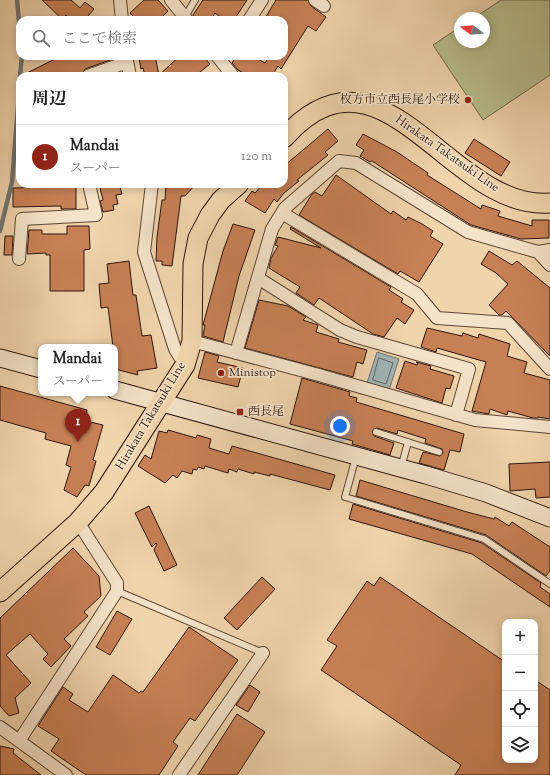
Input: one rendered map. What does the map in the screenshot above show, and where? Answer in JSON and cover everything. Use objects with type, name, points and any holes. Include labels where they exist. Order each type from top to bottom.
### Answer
[{"type":"main road","name":"Hirakata Takatsuki Line","points":[[288,134],[293,128],[323,106],[340,102],[357,102],[374,106],[393,116],[467,172],[509,198],[541,204],[550,203]]},
{"type":"main road","name":"Hirakata Takatsuki Line","points":[[0,592],[78,522],[104,492],[185,365],[192,341],[193,264],[198,238],[210,215],[221,200],[234,188]]},
{"type":"street","points":[[120,0],[122,16]]},
{"type":"street","points":[[171,0],[184,16]]},
{"type":"street","points":[[252,16],[262,0]]},
{"type":"street","points":[[97,72],[125,60]]},
{"type":"street","points":[[127,60],[129,72]]},
{"type":"street","points":[[223,60],[231,72]]},
{"type":"street","points":[[236,353],[272,229],[285,208],[339,161],[356,163],[468,232],[538,252],[550,250]]},
{"type":"street","points":[[19,259],[22,219],[96,215],[90,188]]},
{"type":"street","points":[[152,188],[144,252],[175,349],[185,365]]},
{"type":"street","points":[[282,213],[417,294],[437,318],[508,323],[550,369]]},
{"type":"street","points":[[538,252],[550,265]]},
{"type":"street","points":[[258,278],[340,330],[357,337],[469,369],[456,415]]},
{"type":"street","points":[[192,341],[475,420],[550,427]]},
{"type":"street","points":[[0,358],[38,368]]},
{"type":"street","points":[[118,391],[486,493],[550,518]]},
{"type":"street","points":[[19,741],[117,591],[117,582],[78,522]]},
{"type":"street","points":[[179,775],[263,652]]},
{"type":"street","points":[[0,727],[66,775]]},
{"type":"lane","points":[[187,16],[195,0]]},
{"type":"lane","points":[[376,432],[439,452]]},
{"type":"lane","points":[[400,469],[408,442]]},
{"type":"lane","points":[[356,457],[345,497],[484,539],[550,584]]},
{"type":"lane","points":[[117,591],[263,652]]},
{"type":"green space","points":[[501,0],[550,0],[550,75],[483,120],[433,45],[454,31],[454,48],[490,48],[490,12],[483,12]]},
{"type":"water","points":[[377,352],[399,359],[389,390],[367,383]]},
{"type":"building","points":[[42,0],[71,0],[80,8],[85,2],[94,9],[88,16],[59,16]]},
{"type":"building","points":[[144,0],[158,0],[168,11],[163,16],[133,16],[130,13]]},
{"type":"building","points":[[203,0],[247,0],[237,16],[219,16],[215,13],[213,16],[193,15]]},
{"type":"building","points":[[276,0],[308,0],[311,6],[326,17],[316,31],[308,26],[288,58],[288,16],[266,16]]},
{"type":"building","points":[[53,60],[110,60],[85,69],[83,72],[29,72]]},
{"type":"building","points":[[139,60],[156,60],[158,72],[144,72],[143,68],[141,69]]},
{"type":"building","points":[[176,60],[206,60],[210,64],[200,72],[162,72]]},
{"type":"building","points":[[234,60],[260,60],[265,63],[267,60],[287,60],[281,69],[278,66],[274,72],[242,72],[232,63]]},
{"type":"building","points":[[328,129],[338,141],[325,152],[328,155],[297,180],[299,181],[284,193],[277,202],[274,199],[265,213],[245,201],[252,191],[255,193],[259,188],[288,188],[288,163]]},
{"type":"building","points":[[363,134],[397,152],[428,173],[427,175],[481,209],[482,205],[500,211],[498,216],[532,226],[532,220],[549,220],[549,238],[521,239],[471,225],[372,161],[370,162],[360,156],[364,150],[356,145]]},
{"type":"building","points":[[474,139],[510,162],[501,176],[465,153]]},
{"type":"building","points":[[336,175],[391,214],[393,211],[406,220],[408,217],[433,231],[430,236],[443,244],[419,282],[400,271],[398,274],[299,215],[312,194],[315,192],[322,196]]},
{"type":"building","points":[[13,188],[76,188],[76,209],[61,209],[61,206],[13,207]]},
{"type":"building","points":[[100,188],[120,188],[122,194],[116,195],[118,204],[113,205],[114,210],[103,212],[100,201],[103,200]]},
{"type":"building","points":[[166,188],[192,188],[185,196],[181,196],[172,266],[162,265],[162,261],[156,261],[157,237],[162,200],[165,200]]},
{"type":"building","points":[[233,224],[255,230],[239,276],[223,342],[203,336],[205,325],[203,325],[223,251]]},
{"type":"building","points":[[67,226],[89,226],[90,249],[84,250],[84,291],[50,291],[50,255],[46,255],[46,253],[27,254],[29,230],[42,230],[42,234],[67,234]]},
{"type":"building","points":[[291,227],[391,287],[389,290],[403,299],[401,302],[414,310],[405,324],[397,318],[384,337],[373,334],[319,298],[314,305],[296,293],[300,287],[269,268],[271,258],[278,246],[275,245],[278,237],[321,248],[290,229]]},
{"type":"building","points":[[5,236],[13,236],[12,255],[4,255]]},
{"type":"building","points":[[489,251],[512,265],[517,261],[550,288],[550,356],[506,311],[502,315],[499,315],[489,305],[508,284],[496,273],[481,264]]},
{"type":"building","points":[[129,261],[133,295],[136,295],[142,336],[151,335],[157,368],[137,371],[138,375],[118,370],[118,344],[113,344],[108,307],[101,308],[99,284],[109,283],[107,264]]},
{"type":"building","points":[[259,300],[288,306],[306,317],[303,320],[318,325],[316,332],[339,339],[338,342],[367,350],[363,364],[357,362],[353,377],[245,348]]},
{"type":"building","points":[[427,328],[462,336],[463,333],[478,338],[479,334],[510,344],[507,356],[527,362],[524,373],[550,380],[550,419],[538,417],[533,418],[508,411],[507,415],[490,409],[489,414],[472,411],[486,362],[437,348],[436,352],[421,347]]},
{"type":"building","name":"Ministop","points":[[205,352],[219,356],[217,362],[243,368],[238,387],[198,378]]},
{"type":"building","points":[[405,361],[417,365],[418,363],[416,362],[431,366],[430,369],[454,376],[450,389],[446,388],[442,403],[396,388]]},
{"type":"building","points":[[302,378],[350,392],[349,396],[357,398],[356,402],[464,434],[460,452],[450,450],[444,470],[419,463],[423,452],[440,456],[443,453],[442,449],[425,443],[426,439],[398,430],[397,434],[377,428],[372,431],[374,436],[394,443],[390,455],[352,444],[353,441],[290,424]]},
{"type":"building","points":[[0,386],[87,410],[86,421],[103,425],[93,460],[96,461],[89,486],[85,485],[77,497],[64,490],[71,467],[66,465],[71,446],[45,439],[46,433],[0,420]]},
{"type":"building","points":[[168,430],[196,438],[197,435],[211,439],[209,448],[229,454],[232,446],[335,475],[330,490],[270,474],[270,476],[254,472],[254,474],[238,469],[237,472],[229,469],[228,473],[205,466],[204,469],[198,467],[197,470],[193,469],[192,474],[182,471],[177,478],[173,475],[165,483],[138,466],[145,455],[151,459],[159,431],[167,433]]},
{"type":"building","points":[[550,462],[550,497],[536,498],[535,489],[510,491],[509,464]]},
{"type":"building","points":[[360,480],[467,512],[494,519],[495,517],[509,526],[512,522],[550,547],[550,571],[546,576],[486,535],[356,496]]},
{"type":"building","points":[[353,504],[482,543],[541,583],[540,587],[550,594],[550,607],[472,554],[349,519]]},
{"type":"building","points":[[149,506],[177,565],[164,571],[154,550],[157,544],[156,543],[152,547],[135,513]]},
{"type":"building","points":[[73,548],[99,576],[101,596],[84,612],[88,616],[64,639],[71,646],[51,667],[43,659],[48,654],[30,634],[6,655],[31,683],[15,698],[19,713],[9,716],[0,706],[0,618]]},
{"type":"building","points":[[262,577],[275,589],[237,630],[224,618]]},
{"type":"building","points":[[380,577],[502,660],[502,763],[538,763],[538,682],[550,690],[550,775],[455,775],[461,765],[321,670],[337,646],[327,640],[367,581],[374,586]]},
{"type":"building","points":[[117,611],[132,619],[110,655],[96,647]]},
{"type":"building","points":[[189,627],[238,660],[195,721],[190,718],[173,742],[178,746],[159,775],[86,775],[51,751],[59,739],[38,726],[63,687],[73,694],[69,700],[88,712],[113,675],[139,693],[141,691],[143,692]]},
{"type":"building","points":[[250,685],[260,692],[248,712],[236,705]]},
{"type":"building","points":[[237,714],[265,732],[237,775],[198,775]]},
{"type":"building","points":[[0,746],[14,749],[13,753],[41,775],[0,775]]},
{"type":"waterway","points":[[17,0],[18,16]]},
{"type":"waterway","points":[[20,72],[22,60]]},
{"type":"waterway","points":[[0,231],[12,182],[16,132]]},
{"type":"place","name":"枚方市立西長尾小学校","points":[[468,100]]},
{"type":"place","name":"Ministop","points":[[221,373]]},
{"type":"place","name":"西長尾","points":[[240,412]]},
{"type":"place","name":"Mandai","points":[[78,442]]}]
